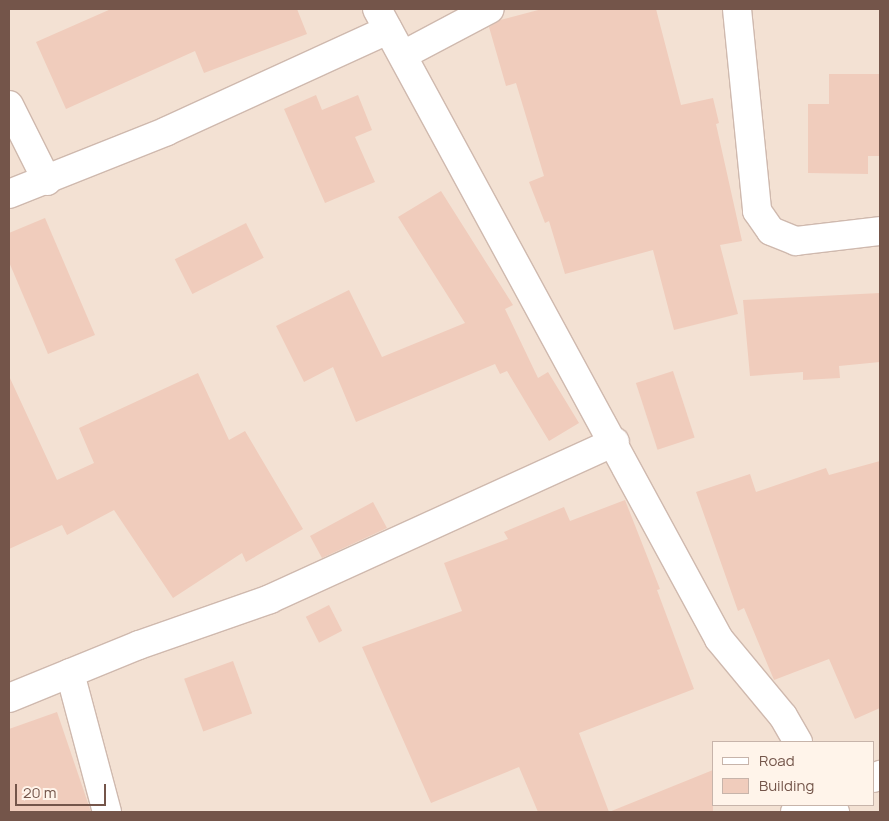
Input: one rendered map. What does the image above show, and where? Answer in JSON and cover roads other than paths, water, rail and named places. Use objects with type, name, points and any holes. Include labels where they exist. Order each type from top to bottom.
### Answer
[{"type":"street","points":[[403,55],[490,9]]},
{"type":"street","points":[[737,9],[757,211],[771,231],[796,241],[880,231]]},
{"type":"street","points":[[9,194],[47,181],[383,19],[615,442],[719,639],[783,716],[797,741]]},
{"type":"street","points":[[9,105],[47,181]]},
{"type":"street","points":[[9,698],[70,673],[270,599],[615,442]]},
{"type":"street","points":[[70,673],[107,812]]}]
